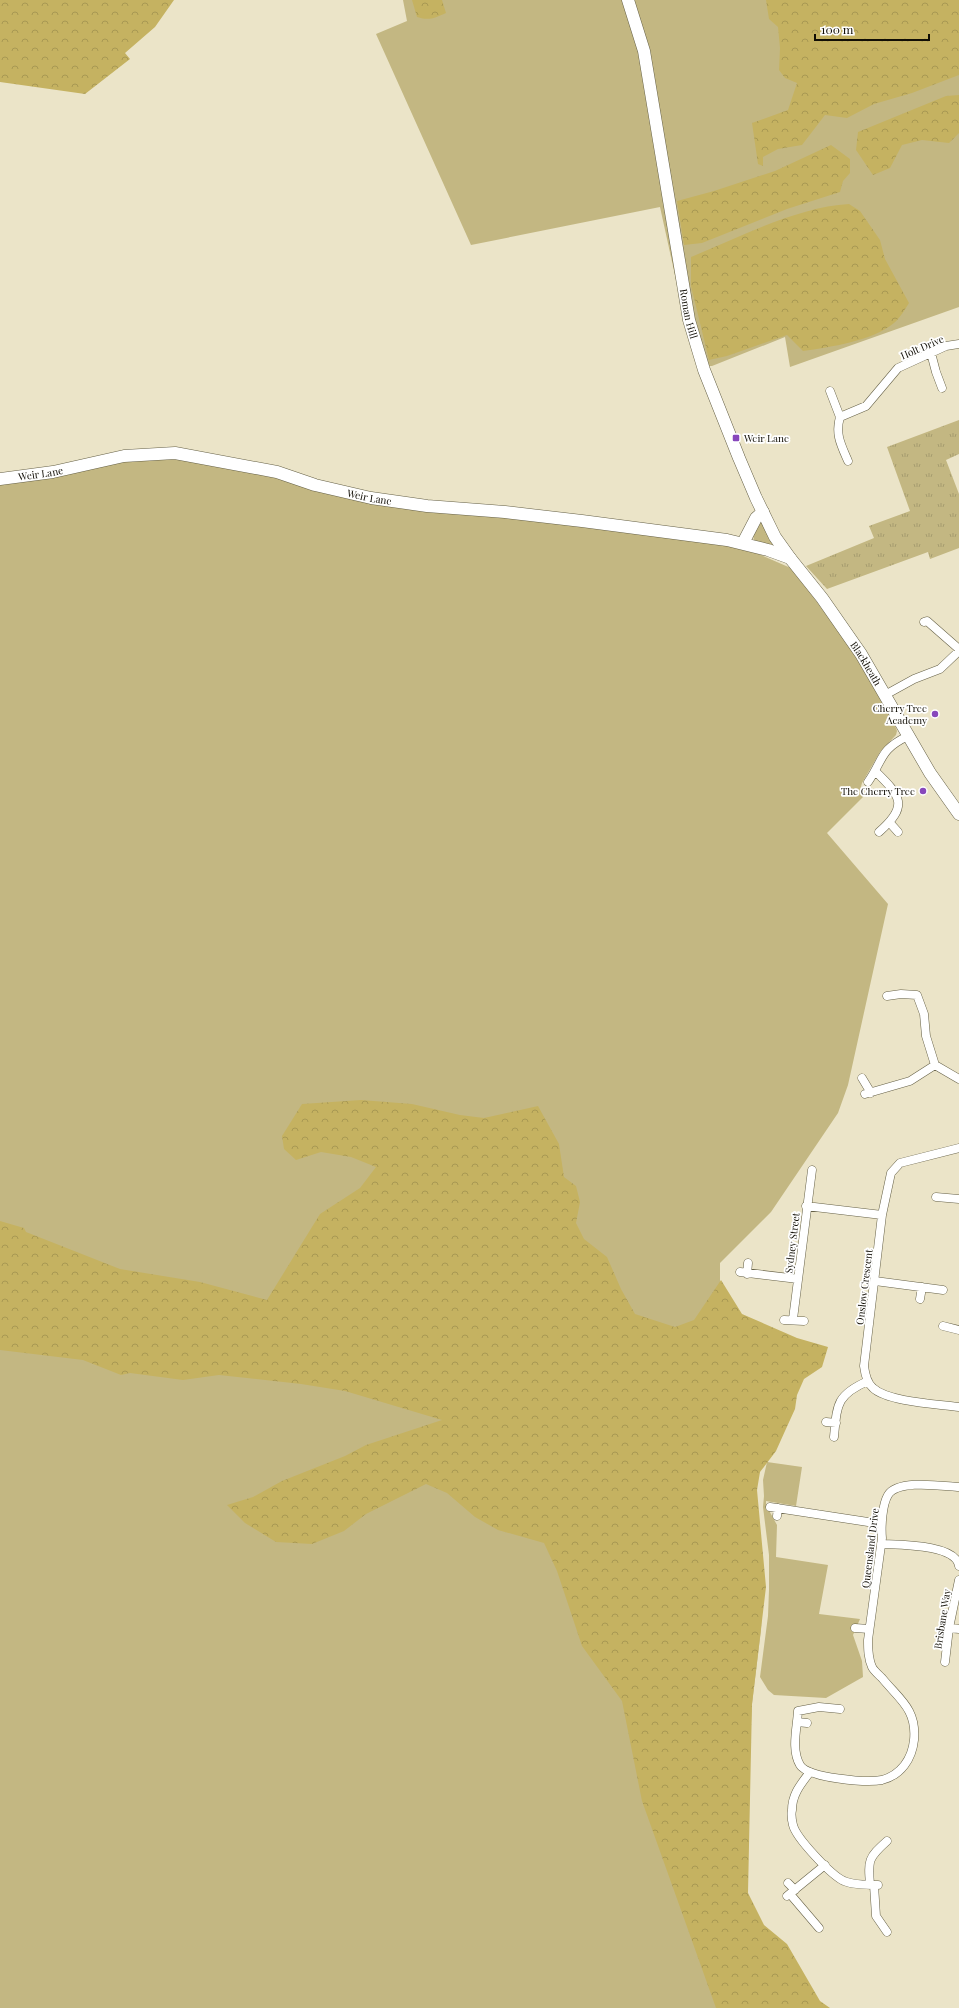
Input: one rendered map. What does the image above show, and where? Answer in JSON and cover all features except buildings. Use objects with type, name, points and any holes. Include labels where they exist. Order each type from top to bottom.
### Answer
[{"type":"main road","name":"Roman Hill","points":[[628,0],[644,51],[689,320],[695,343],[739,458],[775,537],[790,558]]},
{"type":"main road","name":"Weir Lane","points":[[0,478],[53,472],[124,456],[175,453],[277,472],[316,485],[371,498],[427,506],[505,512],[582,521],[743,543],[790,558]]},
{"type":"main road","points":[[743,543],[756,518],[763,512]]},
{"type":"main road","name":"Blackheath","points":[[790,558],[822,598],[861,654],[930,773],[959,814]]},
{"type":"street","name":"Holt Drive","points":[[840,417],[866,406],[898,368],[946,346],[959,344]]},
{"type":"street","points":[[931,353],[942,388]]},
{"type":"street","points":[[830,391],[840,417],[837,426],[838,439],[848,461]]},
{"type":"street","points":[[885,695],[914,679],[940,670],[959,650],[928,621]]},
{"type":"street","points":[[868,782],[875,771],[882,754],[896,741],[908,736]]},
{"type":"street","points":[[875,771],[893,789],[897,796],[898,810],[890,823],[879,832]]},
{"type":"street","points":[[890,823],[898,832]]},
{"type":"street","points":[[892,997],[917,995],[924,1014],[926,1036],[935,1065],[959,1079]]},
{"type":"street","points":[[862,1078],[868,1094],[914,1078],[935,1065]]},
{"type":"street","name":"Onslow Crescent","points":[[868,1381],[864,1366],[882,1215],[888,1179],[894,1168],[906,1161],[959,1148]]},
{"type":"street","name":"Sydney Street","points":[[804,1321],[788,1319],[798,1279],[806,1206],[812,1170]]},
{"type":"street","points":[[936,1197],[959,1199]]},
{"type":"street","points":[[806,1206],[882,1215]]},
{"type":"street","points":[[748,1263],[744,1273],[798,1279]]},
{"type":"street","points":[[875,1281],[943,1290]]},
{"type":"street","points":[[920,1299],[922,1287]]},
{"type":"street","points":[[945,1336],[945,1327],[959,1330]]},
{"type":"street","points":[[834,1437],[838,1406],[844,1395],[852,1388],[868,1381],[873,1388],[883,1394],[900,1399],[959,1407]]},
{"type":"street","points":[[826,1422],[836,1423]]},
{"type":"street","name":"Queensland Drive","points":[[810,1772],[822,1776],[882,1780],[902,1769],[909,1759],[914,1739],[910,1710],[872,1668],[868,1654],[869,1629],[881,1544],[881,1524],[888,1496],[894,1489],[917,1484],[959,1486]]},
{"type":"street","points":[[775,1510],[881,1524]]},
{"type":"street","points":[[881,1544],[938,1549],[952,1554],[958,1561],[959,1566]]},
{"type":"street","name":"Brisbane Way","points":[[945,1662],[949,1628],[959,1580]]},
{"type":"street","points":[[855,1628],[869,1629]]},
{"type":"street","points":[[949,1628],[959,1629]]},
{"type":"street","points":[[840,1709],[819,1707],[798,1711],[795,1755],[801,1766],[810,1772],[795,1792],[792,1810],[793,1826],[808,1849],[844,1881],[874,1885]]},
{"type":"street","points":[[797,1722],[807,1723]]},
{"type":"street","points":[[887,1841],[871,1856],[876,1916],[887,1932]]},
{"type":"street","points":[[791,1893],[825,1865]]},
{"type":"street","points":[[788,1883],[791,1893],[819,1928]]},
{"type":"green space","points":[[0,0],[174,0],[155,27],[125,53],[130,59],[85,94],[0,82]]},
{"type":"green space","points":[[403,0],[959,0],[959,307],[790,367],[785,337],[712,366],[698,366],[687,330],[660,207],[471,245],[376,34],[407,21]]},
{"type":"green space","points":[[412,0],[442,0],[446,13],[425,19],[417,17]]},
{"type":"green space","points":[[766,0],[959,0],[959,75],[912,93],[874,104],[847,118],[825,115],[802,145],[778,149],[763,157],[763,166],[758,164],[752,123],[788,110],[797,83],[785,78],[779,70],[780,48],[778,27],[769,19]]},
{"type":"green space","points":[[959,95],[959,133],[949,143],[922,140],[902,145],[890,168],[873,175],[856,150],[858,132],[946,96]]},
{"type":"green space","points":[[831,145],[850,159],[850,173],[843,181],[840,192],[787,209],[702,243],[684,245],[677,201],[714,191],[775,171]]},
{"type":"green space","points":[[849,204],[860,211],[880,240],[885,259],[909,303],[898,319],[885,329],[863,339],[838,345],[803,351],[787,335],[727,356],[709,360],[691,286],[691,257],[749,232],[789,217],[829,206]]},
{"type":"green space","points":[[959,420],[959,454],[946,460],[959,494],[959,548],[930,559],[928,552],[827,589],[806,566],[874,538],[869,526],[910,511],[887,447]]},
{"type":"green space","points":[[175,453],[371,498],[727,540],[793,569],[856,656],[893,720],[897,731],[896,735],[880,752],[862,783],[860,790],[865,795],[827,833],[888,904],[848,1085],[838,1113],[771,1212],[720,1263],[720,1287],[763,1460],[754,1491],[763,1588],[761,1630],[752,1704],[742,1894],[814,2008],[0,2008],[0,479]]},
{"type":"green space","points":[[761,520],[780,551],[755,543],[753,536]]},
{"type":"green space","points":[[361,1100],[412,1104],[460,1115],[484,1118],[538,1106],[559,1144],[564,1177],[576,1186],[580,1202],[576,1223],[584,1239],[607,1257],[621,1289],[635,1314],[675,1327],[694,1320],[721,1280],[742,1314],[797,1338],[828,1347],[822,1367],[804,1379],[797,1395],[795,1409],[776,1451],[760,1472],[757,1490],[766,1587],[752,1704],[748,1893],[764,1925],[787,1944],[820,2001],[830,2008],[716,2008],[642,1801],[622,1701],[582,1646],[557,1571],[544,1543],[498,1530],[475,1517],[447,1493],[426,1484],[366,1514],[344,1531],[312,1544],[276,1542],[245,1523],[227,1505],[253,1497],[282,1481],[345,1456],[366,1445],[442,1420],[345,1391],[301,1384],[219,1375],[183,1380],[130,1373],[121,1375],[83,1360],[0,1350],[0,1221],[24,1228],[26,1232],[120,1269],[200,1282],[267,1300],[320,1214],[360,1188],[376,1167],[351,1157],[321,1152],[296,1160],[284,1149],[282,1136],[302,1104]]},
{"type":"green space","points":[[767,1462],[802,1467],[796,1506],[766,1501],[766,1505],[777,1525],[776,1557],[828,1565],[819,1614],[860,1619],[853,1635],[862,1661],[863,1677],[826,1698],[774,1695],[768,1690],[760,1677],[768,1616],[769,1590],[769,1555],[763,1507],[763,1480]]},
{"type":"place","name":"Weir Lane","points":[[736,438]]},
{"type":"place","name":"Cherry Tree Academy","points":[[935,714]]},
{"type":"place","name":"The Cherry Tree","points":[[923,791]]}]
